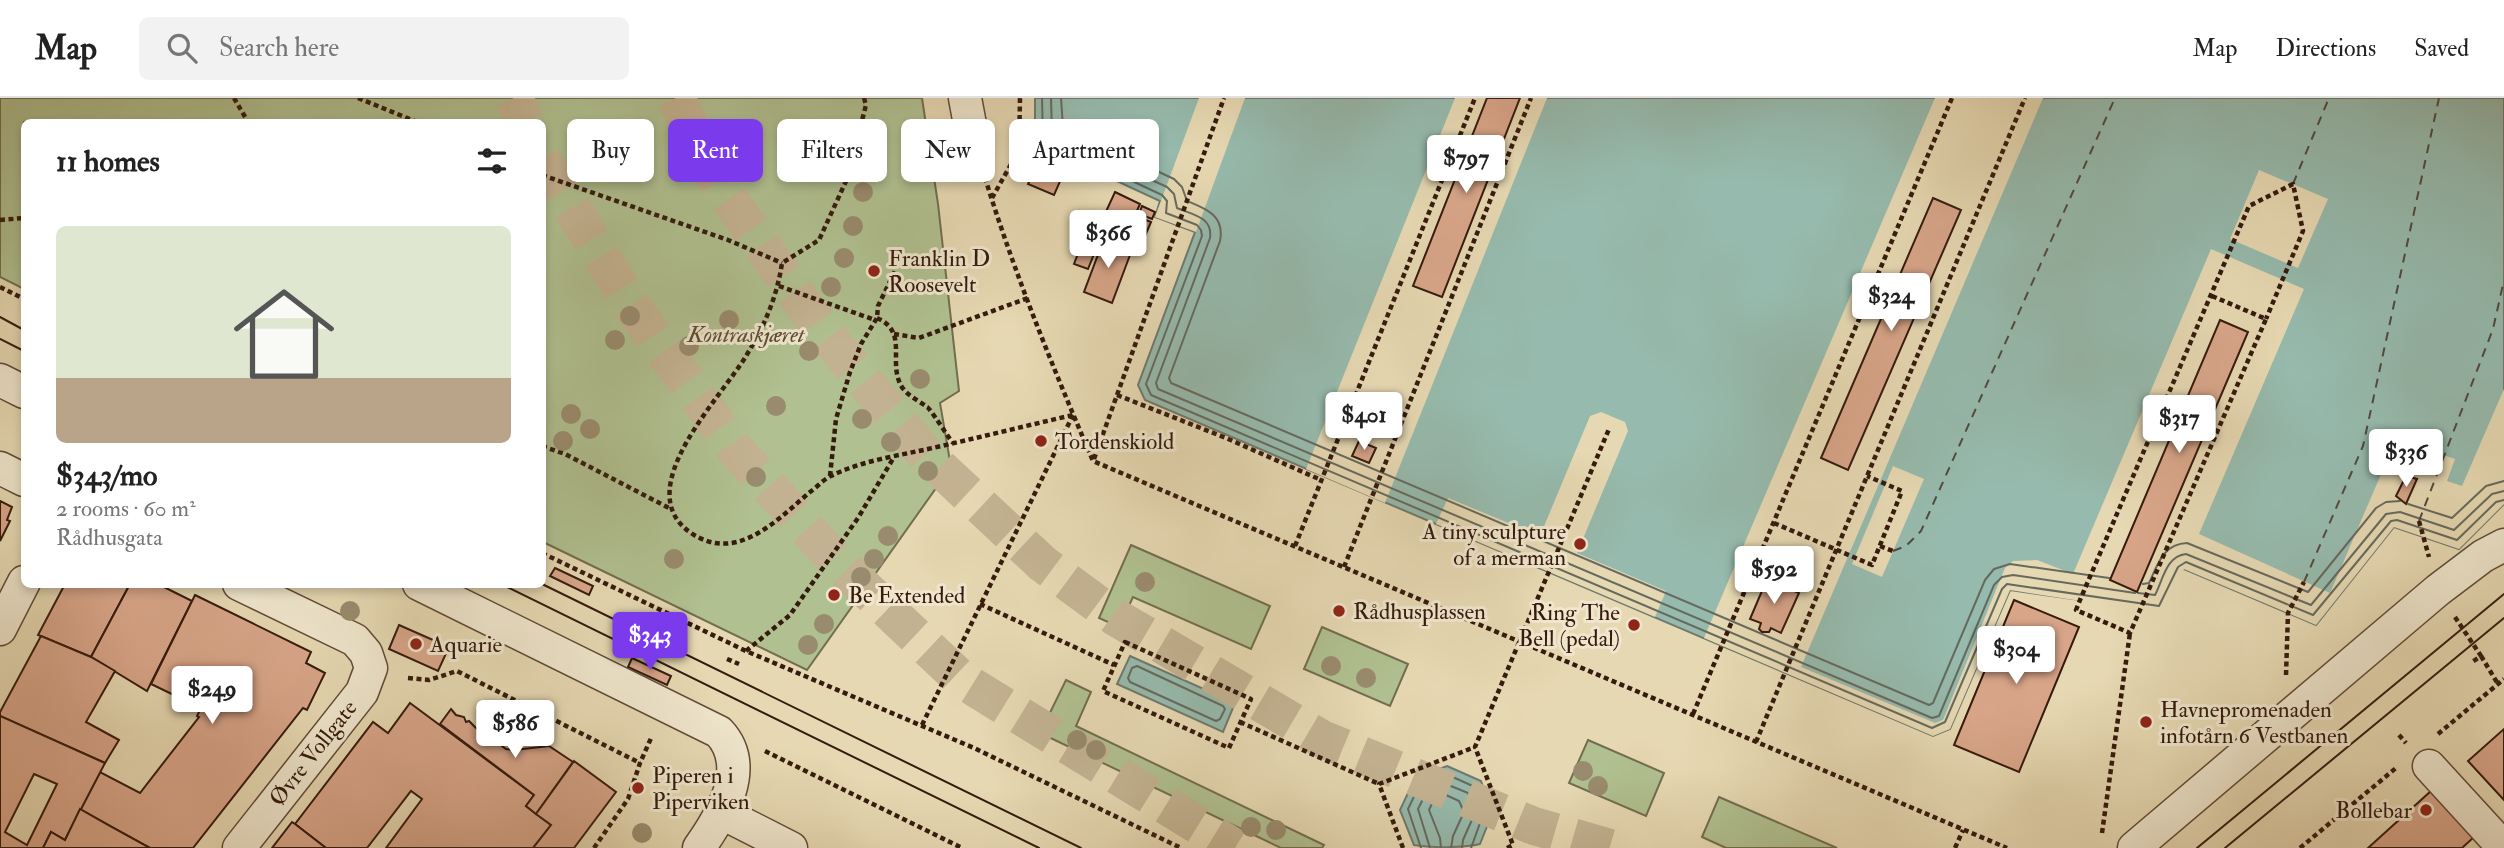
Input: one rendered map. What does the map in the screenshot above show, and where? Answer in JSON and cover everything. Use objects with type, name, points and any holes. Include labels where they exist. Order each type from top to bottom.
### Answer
[{"type":"street","points":[[965,98],[969,119]]},
{"type":"street","points":[[0,380],[21,390]]},
{"type":"street","points":[[0,468],[21,478]]},
{"type":"street","points":[[2134,848],[2438,590],[2483,556],[2504,545]]},
{"type":"street","points":[[0,629],[21,588]]},
{"type":"street","name":"Øvre Vollgate","points":[[239,848],[362,692],[371,668],[366,653],[355,640],[247,588]]},
{"type":"street","points":[[427,588],[719,732],[729,745],[732,785],[722,813],[699,848]]},
{"type":"street","points":[[2429,766],[2504,848]]},
{"type":"street","points":[[722,813],[791,848]]},
{"type":"path","points":[[234,98],[246,119]]},
{"type":"path","points":[[358,98],[410,119]]},
{"type":"path","points":[[782,263],[819,240],[847,179],[866,105],[864,98]]},
{"type":"path","points":[[1020,98],[1019,150],[991,199],[1093,461],[2007,848]]},
{"type":"path","points":[[1093,461],[1224,98]]},
{"type":"path","points":[[1295,546],[1475,98]]},
{"type":"path","points":[[1344,567],[1531,98]]},
{"type":"path","points":[[1693,714],[1952,98]]},
{"type":"path","points":[[1756,741],[2025,98]]},
{"type":"path","points":[[546,176],[728,240],[782,263]]},
{"type":"path","points":[[2101,836],[2130,633],[2303,231],[2294,184],[2249,206],[2076,610],[2130,633]]},
{"type":"path","points":[[0,220],[21,218]]},
{"type":"path","points":[[670,509],[669,492],[677,462],[696,426],[746,356],[770,311],[779,286],[782,263]]},
{"type":"path","points":[[830,476],[836,419],[850,372],[861,344],[876,319],[878,306],[895,271]]},
{"type":"path","points":[[779,286],[887,322],[894,334],[899,382],[920,404],[928,407],[953,443]]},
{"type":"path","points":[[0,287],[21,298]]},
{"type":"path","points":[[2212,296],[2266,319]]},
{"type":"path","points":[[894,334],[919,338],[1028,299]]},
{"type":"path","points":[[1117,395],[1226,438],[1321,480]]},
{"type":"path","points":[[546,447],[565,454],[670,509],[695,536],[724,545],[742,542],[769,527],[830,476],[868,463],[1073,415]]},
{"type":"path","points":[[922,725],[1073,415]]},
{"type":"path","points":[[1507,848],[1516,847],[1475,747],[1609,429]]},
{"type":"path","points":[[746,651],[790,615],[858,518],[895,457]]},
{"type":"path","points":[[1774,523],[1872,565],[1902,491],[1867,476]]},
{"type":"path","points":[[1880,546],[1893,551]]},
{"type":"path","points":[[546,555],[746,651],[922,725],[1181,848]]},
{"type":"path","points":[[2285,718],[2288,613],[2304,582]]},
{"type":"path","points":[[981,604],[1114,665]]},
{"type":"path","points":[[2455,616],[2498,684]]},
{"type":"path","points":[[1125,642],[1251,699],[1229,748],[1102,691],[1114,665],[1125,642]]},
{"type":"path","points":[[2472,663],[2481,656]]},
{"type":"path","points":[[727,659],[738,664]]},
{"type":"path","points":[[408,678],[429,680],[457,671],[640,763]]},
{"type":"path","points":[[1241,722],[1378,784],[1403,848]]},
{"type":"path","points":[[594,848],[628,799],[652,735]]},
{"type":"path","points":[[1378,784],[1475,747]]},
{"type":"path","points":[[780,757],[962,848]]},
{"type":"path","points":[[1955,848],[1964,830]]},
{"type":"green space","name":"Kontraskjæret","points":[[0,98],[922,98],[925,119],[901,119],[901,182],[935,182],[959,391],[940,403],[951,467],[807,670],[546,543],[546,119],[21,119],[21,288],[0,277]]},
{"type":"green space","points":[[1131,545],[1270,606],[1251,649],[1133,597],[1119,627],[1099,618]]},
{"type":"green space","points":[[1322,627],[1408,664],[1390,706],[1304,669]]},
{"type":"green space","points":[[1066,680],[1091,692],[1076,726],[1324,845],[1322,848],[1281,848],[1040,733]]},
{"type":"green space","points":[[1588,740],[1664,773],[1646,816],[1569,783]]},
{"type":"green space","points":[[1719,797],[1837,848],[1726,848],[1702,837]]},
{"type":"water","points":[[1035,98],[2504,98],[2504,504],[2459,549],[2394,527],[2316,625],[2184,569],[2080,600],[2010,590],[1950,729],[1933,736],[1145,400],[1138,385],[1195,232],[1155,217],[1160,201],[1119,182],[1159,182],[1159,119],[1035,119]]},
{"type":"water","points":[[1130,656],[1235,703],[1223,732],[1117,684]]},
{"type":"water","points":[[1447,766],[1481,781],[1492,814],[1480,844],[1447,847],[1414,845],[1400,810],[1415,778]]},
{"type":"pier","points":[[1199,98],[1245,98],[1196,232],[1155,217]]},
{"type":"pier","points":[[1455,98],[1547,98],[1385,503],[1306,469]]},
{"type":"pier","points":[[1935,98],[2043,98],[1801,667],[1935,723],[1943,720],[2005,568],[2013,561],[2037,560],[2073,574],[2211,249],[2304,289],[2199,534],[2330,593],[2388,458],[2423,472],[2431,451],[2455,459],[2447,481],[2462,486],[2504,389],[2504,504],[2459,549],[2394,527],[2316,625],[2184,569],[2165,614],[2010,590],[1950,729],[1933,736],[1704,638]]},
{"type":"pier","points":[[2259,170],[2328,199],[2298,268],[2230,239]]},
{"type":"pier","points":[[1601,412],[1625,422],[1628,431],[1577,553],[1666,591],[1655,617],[1436,524],[1448,498],[1540,536],[1590,416]]},
{"type":"pier","points":[[1893,466],[1924,479],[1882,577],[1852,564]]},
{"type":"building","points":[[1487,98],[1520,98],[1442,297],[1413,286]]},
{"type":"building","points":[[1029,182],[1060,182],[1054,195],[1028,184]]},
{"type":"building","points":[[1115,192],[1140,204],[1129,229],[1103,218]]},
{"type":"building","points":[[1933,198],[1961,210],[1848,470],[1821,458]]},
{"type":"building","points":[[1142,206],[1155,212],[1152,219],[1139,214]]},
{"type":"building","points":[[1139,217],[1151,222],[1145,236],[1134,231]]},
{"type":"building","points":[[1110,237],[1130,245],[1127,253],[1130,255],[1112,303],[1084,292],[1102,244],[1106,246]]},
{"type":"building","points":[[1084,238],[1098,244],[1088,269],[1074,264]]},
{"type":"building","points":[[2220,320],[2248,332],[2137,592],[2110,580]]},
{"type":"building","points":[[1373,408],[1389,414],[1384,425],[1368,419]]},
{"type":"building","points":[[1359,441],[1376,448],[1369,463],[1352,456]]},
{"type":"building","points":[[2406,476],[2417,479],[2406,504],[2396,496]]},
{"type":"building","points":[[0,501],[12,507],[7,520],[10,521],[0,541]]},
{"type":"building","points":[[555,568],[593,586],[589,595],[550,576]]},
{"type":"building","points":[[1767,579],[1777,584],[1780,579],[1787,579],[1787,588],[1799,593],[1781,633],[1771,628],[1769,632],[1762,632],[1759,629],[1761,623],[1750,619]]},
{"type":"building","points":[[63,588],[128,588],[91,657],[38,635]]},
{"type":"building","points":[[128,588],[166,588],[192,601],[147,691],[91,657]]},
{"type":"building","points":[[195,595],[311,652],[306,663],[325,673],[307,710],[303,708],[193,848],[150,848],[80,809],[100,772],[140,793],[199,717],[197,716],[201,708],[151,684]]},
{"type":"building","points":[[2014,600],[2079,627],[2019,772],[1954,745]]},
{"type":"building","points":[[399,625],[449,647],[438,671],[389,649]]},
{"type":"building","points":[[41,636],[91,657],[115,671],[86,722],[119,740],[105,763],[0,716]]},
{"type":"building","points":[[632,658],[671,676],[667,685],[628,667]]},
{"type":"building","points":[[410,703],[534,795],[526,806],[551,825],[533,848],[386,848],[422,799],[411,791],[367,848],[326,848],[295,824],[373,722],[388,733]]},
{"type":"building","points":[[451,709],[506,749],[549,746],[573,762],[536,814],[526,806],[534,795],[440,724]]},
{"type":"building","points":[[0,716],[105,763],[65,840],[51,832],[43,848],[0,848]],"holes":[[[34,774],[57,784],[27,845],[5,832]]]},
{"type":"building","points":[[2504,729],[2504,800],[2468,761]]},
{"type":"building","points":[[574,761],[616,792],[574,848],[533,848],[551,825],[536,814]]},
{"type":"building","points":[[2431,791],[2474,837],[2462,848],[2368,848]]},
{"type":"building","points":[[80,809],[150,848],[43,848],[51,832],[65,840]]},
{"type":"building","points":[[292,822],[295,824],[326,848],[272,848]]},
{"type":"ferry route","points":[[1893,551],[1906,546],[1921,531],[2115,98]]},
{"type":"ferry route","points":[[2293,184],[2329,98]]},
{"type":"ferry route","points":[[2304,582],[2363,446],[2439,98]]},
{"type":"ferry route","points":[[2419,521],[2493,329],[2504,280]]},
{"type":"tunnel","points":[[514,98],[524,119]]},
{"type":"tunnel","points":[[676,98],[719,185],[821,329],[926,455],[1043,564],[1115,617],[1322,739],[1534,826],[1610,848]]},
{"type":"tunnel","points":[[546,166],[632,306],[734,448],[838,563],[962,680],[1235,848]]},
{"type":"tram line","points":[[0,317],[21,328]]},
{"type":"tram line","points":[[0,339],[21,350]]},
{"type":"tram line","points":[[546,586],[1081,848]]},
{"type":"tram line","points":[[509,588],[1039,848]]},
{"type":"tram line","points":[[2197,848],[2504,594]]},
{"type":"tram line","points":[[2225,848],[2504,618]]},
{"type":"place","name":"Franklin D Roosevelt","points":[[874,271]]},
{"type":"place","name":"Tordenskiold","points":[[1041,441]]},
{"type":"place","name":"A tiny sculpture of a merman","points":[[1580,544]]},
{"type":"place","name":"Be Extended","points":[[834,595]]},
{"type":"place","name":"Rådhusplassen","points":[[1339,611]]},
{"type":"place","name":"Ring The Bell (pedal)","points":[[1634,625]]},
{"type":"place","name":"Aquarie","points":[[416,644]]},
{"type":"place","name":"Havnepromenaden infotårn 6 Vestbanen","points":[[2146,722]]},
{"type":"place","name":"Piperen i Piperviken","points":[[638,788]]},
{"type":"place","name":"Bollebar","points":[[2426,810]]}]
